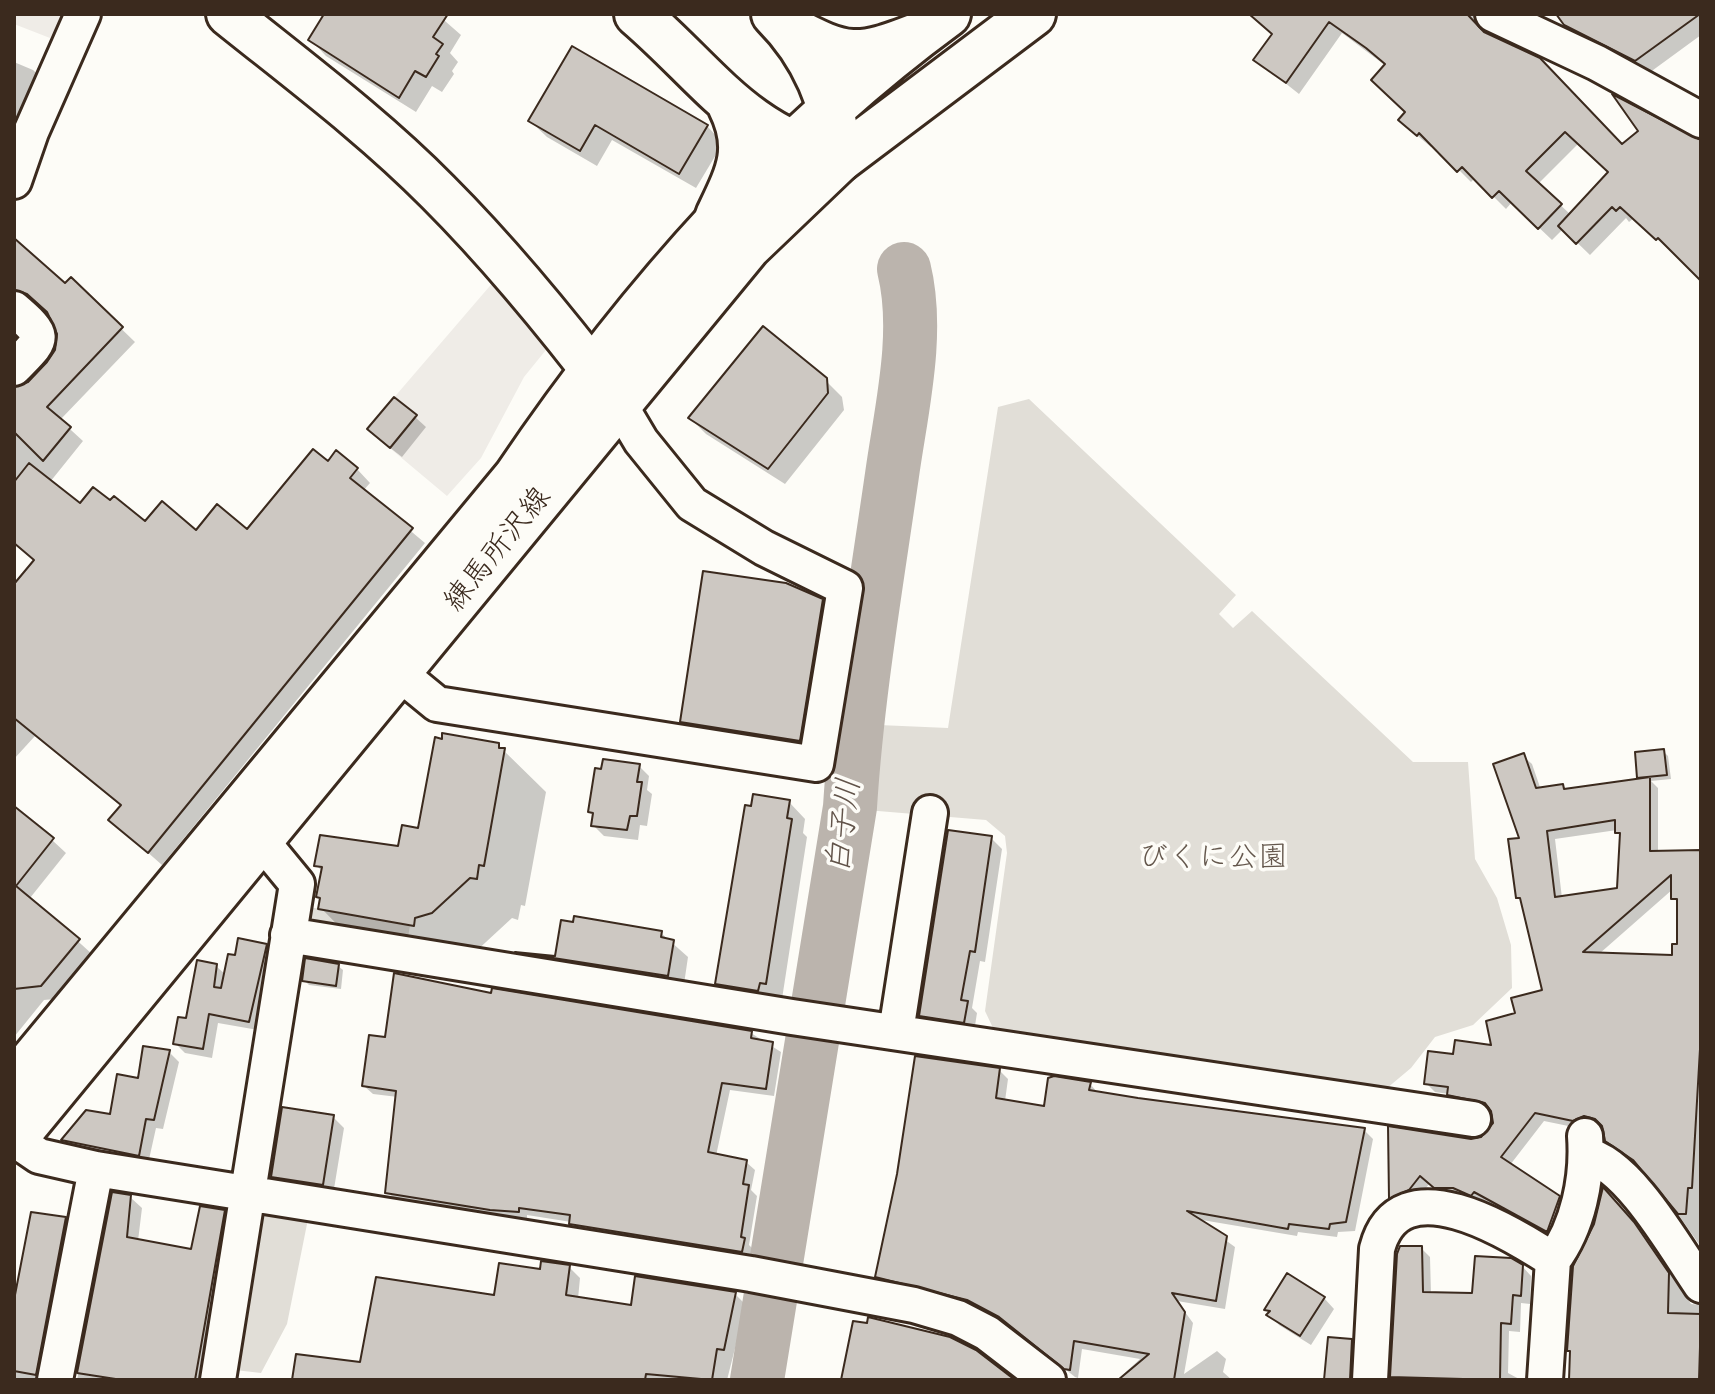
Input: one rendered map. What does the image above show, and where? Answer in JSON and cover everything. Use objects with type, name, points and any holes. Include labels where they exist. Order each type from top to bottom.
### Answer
[{"type":"main road","points":[[637,14],[730,105],[791,144],[839,160],[832,108],[780,21]]},
{"type":"main road","name":"練馬所沢線","points":[[14,1083],[516,477],[839,160],[1033,14]]},
{"type":"main road","points":[[780,21],[814,42],[864,54],[934,24]]},
{"type":"main road","name":"練馬所沢線","points":[[14,1139],[398,672],[606,387],[718,216],[791,144],[934,24]]},
{"type":"main road","points":[[718,216],[736,176],[743,143],[730,105]]},
{"type":"street","points":[[14,181],[83,14]]},
{"type":"street","points":[[228,14],[343,107],[439,192],[606,387],[641,441],[692,504],[764,548],[845,588],[816,764],[437,704],[398,672]]},
{"type":"street","points":[[1519,18],[1701,120]]},
{"type":"street","points":[[14,309],[38,329],[40,336],[39,342],[14,368]]},
{"type":"street","points":[[891,1031],[930,813]]},
{"type":"street","points":[[218,1380],[297,884],[260,839]]},
{"type":"street","points":[[288,935],[792,1017],[1473,1119]]},
{"type":"street","points":[[14,1139],[39,1156],[96,1169],[751,1274],[914,1305],[958,1318],[987,1333],[1048,1380]]},
{"type":"street","points":[[1545,1380],[1553,1260],[1563,1247],[1577,1208],[1585,1146],[1631,1187],[1701,1285]]},
{"type":"street","points":[[55,1380],[96,1169]]},
{"type":"street","points":[[1370,1380],[1377,1249],[1383,1231],[1393,1220],[1418,1206],[1438,1207],[1511,1233],[1553,1260]]},
{"type":"shaded area","points":[[14,14],[64,14],[50,38],[14,24]]},
{"type":"shaded area","points":[[495,280],[550,345],[524,377],[481,458],[447,496],[367,429]]},
{"type":"green space","name":"びくに公園","points":[[1029,399],[1236,595],[1219,614],[1233,628],[1252,611],[1413,762],[1468,762],[1475,859],[1497,898],[1511,945],[1512,988],[1473,1025],[1435,1037],[1411,1068],[1380,1094],[1011,1038],[993,1028],[985,1011],[1007,853],[1005,836],[986,820],[866,810],[879,725],[948,728],[998,407]]},
{"type":"green space","points":[[309,907],[410,925],[407,944],[314,928],[307,918]]},
{"type":"green space","points":[[258,1213],[308,1219],[287,1324],[261,1373],[235,1370]]},
{"type":"building","points":[[324,14],[448,14],[433,37],[443,44],[436,54],[439,56],[426,77],[415,71],[399,98],[308,40]]},
{"type":"building","points":[[1249,14],[1467,14],[1484,32],[1540,58],[1622,144],[1638,131],[1612,94],[1701,140],[1701,281],[1658,238],[1656,240],[1620,207],[1616,211],[1612,207],[1576,244],[1558,226],[1608,172],[1565,132],[1526,171],[1562,204],[1538,229],[1499,191],[1492,198],[1462,167],[1457,172],[1419,133],[1417,136],[1398,120],[1405,112],[1371,80],[1385,64],[1366,48],[1329,22],[1286,83],[1253,60],[1272,34]]},
{"type":"building","points":[[1556,14],[1700,14],[1635,61],[1564,25]]},
{"type":"building","points":[[572,46],[708,125],[679,174],[595,125],[580,151],[528,121]]},
{"type":"building","points":[[14,238],[65,283],[71,277],[123,327],[47,407],[71,427],[43,461],[14,432],[14,387],[28,382],[47,362],[55,350],[57,334],[47,312],[27,294],[14,290]]},
{"type":"building","points":[[763,326],[827,378],[828,393],[768,469],[688,418]]},
{"type":"building","points":[[394,397],[417,415],[390,448],[367,429]]},
{"type":"building","points":[[313,449],[328,461],[336,450],[358,468],[350,478],[413,528],[148,853],[108,820],[121,805],[14,718],[14,584],[34,560],[14,543],[14,482],[29,463],[80,503],[93,487],[110,500],[114,496],[145,521],[162,501],[196,530],[217,504],[247,529]]},
{"type":"building","points":[[703,571],[786,583],[823,599],[800,741],[680,722]]},
{"type":"building","points":[[442,733],[499,743],[499,748],[505,748],[484,866],[479,865],[477,879],[470,878],[432,913],[415,918],[414,926],[318,909],[320,898],[316,897],[322,867],[314,866],[320,835],[398,846],[402,825],[418,828],[435,737],[442,739]]},
{"type":"building","points":[[1664,749],[1667,775],[1637,778],[1635,752]]},
{"type":"building","points":[[1524,753],[1536,788],[1563,784],[1564,789],[1650,777],[1650,851],[1701,850],[1700,1049],[1692,1188],[1688,1188],[1686,1214],[1678,1214],[1633,1160],[1605,1141],[1602,1126],[1595,1119],[1584,1116],[1573,1121],[1535,1113],[1501,1157],[1560,1196],[1547,1232],[1474,1192],[1471,1196],[1453,1188],[1434,1188],[1420,1176],[1409,1190],[1389,1199],[1388,1126],[1471,1139],[1481,1137],[1493,1123],[1491,1111],[1485,1103],[1447,1095],[1448,1087],[1424,1084],[1428,1051],[1453,1054],[1455,1040],[1491,1045],[1486,1021],[1515,1013],[1511,998],[1542,990],[1520,898],[1516,898],[1508,839],[1519,838],[1493,764]],"holes":[[[1615,820],[1615,833],[1620,833],[1617,888],[1555,897],[1547,831]],[[1671,875],[1671,899],[1677,899],[1677,944],[1672,944],[1672,955],[1583,952]]]},
{"type":"building","points":[[603,759],[640,764],[637,782],[642,782],[637,816],[630,816],[627,830],[591,826],[593,813],[588,812],[595,768],[601,769]]},
{"type":"building","points":[[753,794],[790,800],[787,818],[792,819],[766,984],[760,983],[758,991],[715,984],[745,805],[751,806]]},
{"type":"building","points":[[14,806],[54,838],[16,886],[80,939],[41,986],[14,989]]},
{"type":"building","points":[[948,830],[992,836],[975,952],[970,951],[961,1000],[968,1001],[964,1023],[919,1016]]},
{"type":"building","points":[[574,916],[662,931],[661,937],[674,940],[668,976],[515,952],[555,956],[561,920],[573,922]]},
{"type":"building","points":[[238,938],[267,944],[249,1022],[209,1014],[203,1049],[173,1044],[178,1017],[186,1018],[197,960],[217,964],[214,987],[221,988],[228,954],[235,955]]},
{"type":"building","points":[[305,958],[339,964],[336,986],[302,981]]},
{"type":"building","points":[[394,973],[491,993],[492,988],[752,1031],[751,1038],[773,1042],[766,1089],[722,1083],[708,1152],[747,1160],[743,1184],[749,1185],[741,1237],[745,1238],[742,1252],[569,1224],[570,1215],[519,1208],[519,1212],[490,1210],[385,1193],[396,1091],[362,1086],[369,1035],[385,1037]]},
{"type":"building","points":[[143,1046],[170,1050],[154,1120],[146,1119],[139,1156],[61,1140],[86,1110],[110,1114],[117,1074],[138,1078]]},
{"type":"building","points":[[915,1056],[1000,1068],[996,1098],[1044,1106],[1048,1078],[1054,1076],[1091,1082],[1089,1090],[1365,1128],[1346,1222],[1330,1224],[1329,1229],[1289,1224],[1288,1229],[1187,1211],[1227,1236],[1216,1301],[1172,1293],[1185,1312],[1174,1380],[1118,1380],[1149,1354],[1074,1341],[1070,1370],[1064,1369],[999,1317],[967,1300],[875,1277],[897,1174]]},
{"type":"building","points":[[282,1107],[334,1115],[323,1185],[271,1177]]},
{"type":"building","points":[[1603,1187],[1634,1222],[1669,1273],[1668,1313],[1701,1314],[1699,1380],[1569,1380],[1570,1351],[1567,1351],[1573,1266],[1594,1224]]},
{"type":"building","points":[[112,1192],[131,1195],[127,1237],[191,1249],[200,1206],[225,1210],[195,1380],[122,1380],[77,1373]]},
{"type":"building","points":[[31,1212],[66,1217],[36,1375],[14,1371],[14,1300]]},
{"type":"building","points":[[1400,1246],[1422,1246],[1423,1292],[1472,1293],[1475,1256],[1511,1258],[1523,1265],[1521,1296],[1513,1295],[1511,1324],[1501,1323],[1500,1380],[1390,1377]]},
{"type":"building","points":[[541,1261],[570,1265],[566,1295],[631,1305],[635,1276],[736,1292],[724,1350],[717,1349],[712,1380],[646,1374],[645,1380],[292,1380],[296,1354],[360,1362],[376,1277],[494,1295],[499,1263],[540,1269]]},
{"type":"building","points":[[1287,1273],[1325,1297],[1300,1336],[1266,1315],[1270,1311],[1264,1310]]},
{"type":"building","points":[[868,1317],[950,1337],[976,1350],[1015,1380],[841,1380],[853,1321],[867,1323]]},
{"type":"building","points":[[1328,1337],[1352,1339],[1350,1380],[1324,1380]]},
{"type":"waterway","name":"白子川","points":[[757,1380],[850,807],[862,682],[910,346],[904,269]]}]
